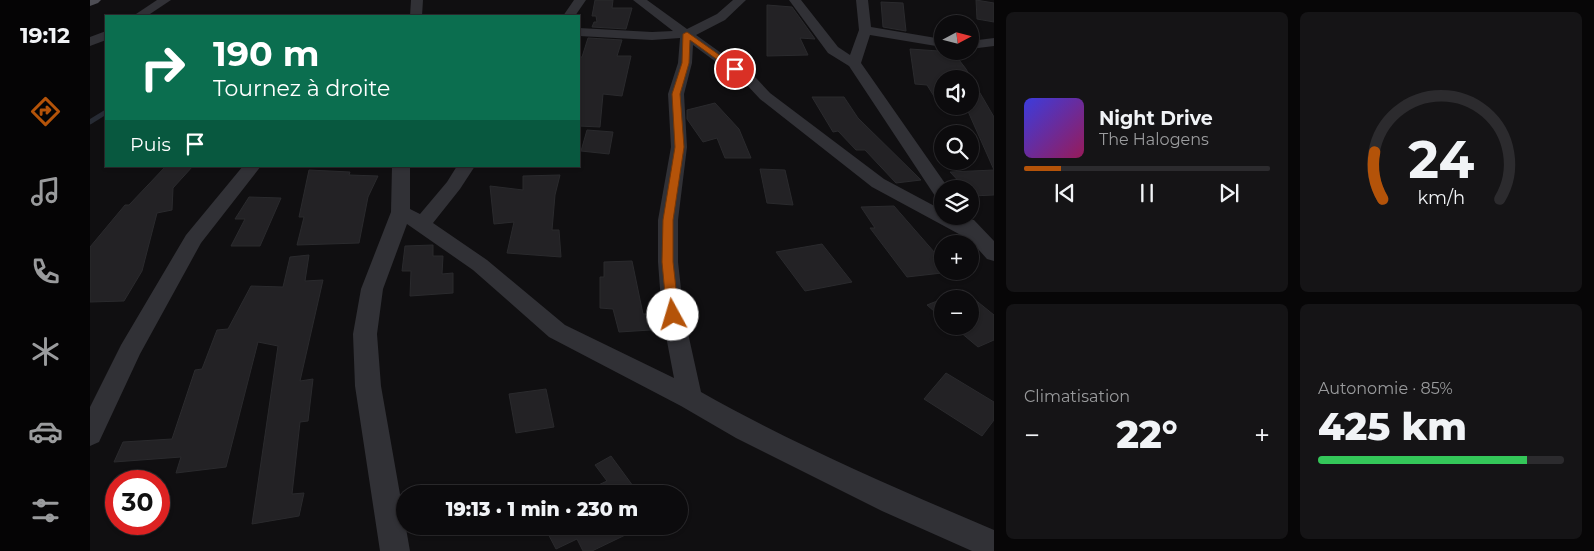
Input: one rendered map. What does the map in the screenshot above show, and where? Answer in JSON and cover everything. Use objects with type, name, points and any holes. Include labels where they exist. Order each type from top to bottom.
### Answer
[{"type":"street","points":[[141,15],[165,0]]},
{"type":"street","points":[[416,15],[417,0]]},
{"type":"street","points":[[570,15],[580,0]]},
{"type":"street","points":[[639,0],[751,81],[764,96],[878,183],[975,235]]},
{"type":"street","points":[[580,32],[652,36],[687,34],[721,17],[740,0]]},
{"type":"street","points":[[795,0],[833,50],[854,63],[934,180]]},
{"type":"street","points":[[854,63],[865,30],[862,0]]},
{"type":"street","points":[[865,30],[900,38],[934,42]]},
{"type":"street","points":[[90,42],[105,34]]},
{"type":"street","points":[[687,34],[685,63],[676,94],[680,147],[668,220],[668,262],[673,315],[690,398]]},
{"type":"street","points":[[979,44],[994,42]]},
{"type":"street","points":[[90,434],[129,352],[193,240],[251,167]]},
{"type":"street","points":[[400,167],[412,218],[480,264],[557,331],[690,398],[745,430],[892,501],[994,546]]},
{"type":"street","points":[[395,551],[368,386],[366,334],[372,290],[392,240],[412,218],[454,185],[465,167]]},
{"type":"street","points":[[968,225],[975,235]]},
{"type":"street","points":[[979,239],[994,254]]},
{"type":"building","points":[[595,0],[613,0],[612,8],[632,8],[626,29],[592,27],[594,22],[597,22],[596,16],[592,16]]},
{"type":"building","points":[[976,0],[994,3],[994,22],[979,19],[979,15],[977,15]]},
{"type":"building","points":[[881,2],[903,3],[906,31],[883,27]]},
{"type":"building","points":[[767,5],[792,7],[815,39],[800,38],[808,55],[767,56]]},
{"type":"building","points":[[588,38],[622,40],[617,56],[631,56],[622,96],[603,94],[600,127],[580,126],[580,57],[582,57]]},
{"type":"building","points":[[910,49],[934,51],[934,60],[959,60],[967,70],[934,70],[934,96],[927,85],[915,84]]},
{"type":"building","points":[[979,91],[994,117],[994,170],[979,136],[979,125],[974,125],[970,115],[979,115]]},
{"type":"building","points":[[812,97],[844,97],[858,118],[921,180],[896,183],[865,150],[856,150],[838,131],[833,132]]},
{"type":"building","points":[[715,103],[739,129],[751,158],[725,158],[717,138],[703,142],[687,119],[687,110]]},
{"type":"building","points":[[587,130],[613,132],[609,154],[581,151]]},
{"type":"building","points":[[165,167],[192,167],[173,188],[172,210],[157,213],[142,271],[124,301],[90,302],[90,247],[125,205],[129,205]]},
{"type":"building","points":[[760,169],[785,170],[793,205],[767,203]]},
{"type":"building","points":[[309,170],[350,172],[349,175],[378,176],[368,197],[359,243],[297,245],[304,217],[299,217]]},
{"type":"building","points":[[994,170],[994,195],[979,196],[979,180],[958,180],[950,172]]},
{"type":"building","points":[[560,175],[555,195],[552,230],[559,230],[561,257],[507,253],[514,222],[494,224],[490,186],[523,190],[523,176]]},
{"type":"building","points":[[249,197],[281,198],[260,246],[231,246],[245,219],[235,219]]},
{"type":"building","points":[[894,206],[934,252],[934,274],[907,277],[870,228],[875,228],[861,207]]},
{"type":"building","points":[[822,244],[852,282],[805,291],[776,252]]},
{"type":"building","points":[[433,245],[433,256],[443,256],[442,274],[453,273],[453,293],[410,296],[411,271],[402,271],[405,246]]},
{"type":"building","points":[[309,255],[305,281],[323,280],[300,381],[313,379],[308,421],[300,422],[292,494],[304,493],[299,516],[252,524],[278,346],[258,342],[226,467],[176,473],[181,457],[114,462],[123,442],[172,439],[195,370],[202,369],[217,330],[228,329],[251,286],[283,287],[290,257]]},
{"type":"building","points":[[632,261],[643,314],[647,314],[651,330],[619,332],[613,309],[600,308],[600,277],[604,277],[604,262]]},
{"type":"building","points":[[934,302],[934,311],[927,305]]},
{"type":"building","points":[[979,303],[994,315],[994,340],[978,347],[964,335],[979,335]]},
{"type":"building","points":[[946,373],[994,402],[994,420],[982,436],[924,399]]},
{"type":"building","points":[[546,389],[554,427],[516,433],[509,394]]},
{"type":"building","points":[[611,456],[632,485],[598,485],[607,481],[595,465]]},
{"type":"building","points":[[549,535],[625,535],[592,551],[583,551],[577,539],[556,549]]},
{"type":"waterway","points":[[90,122],[105,113]]},
{"type":"route","points":[[673,315],[668,262],[668,220],[680,147],[676,94],[685,63],[687,34],[735,69]]}]
